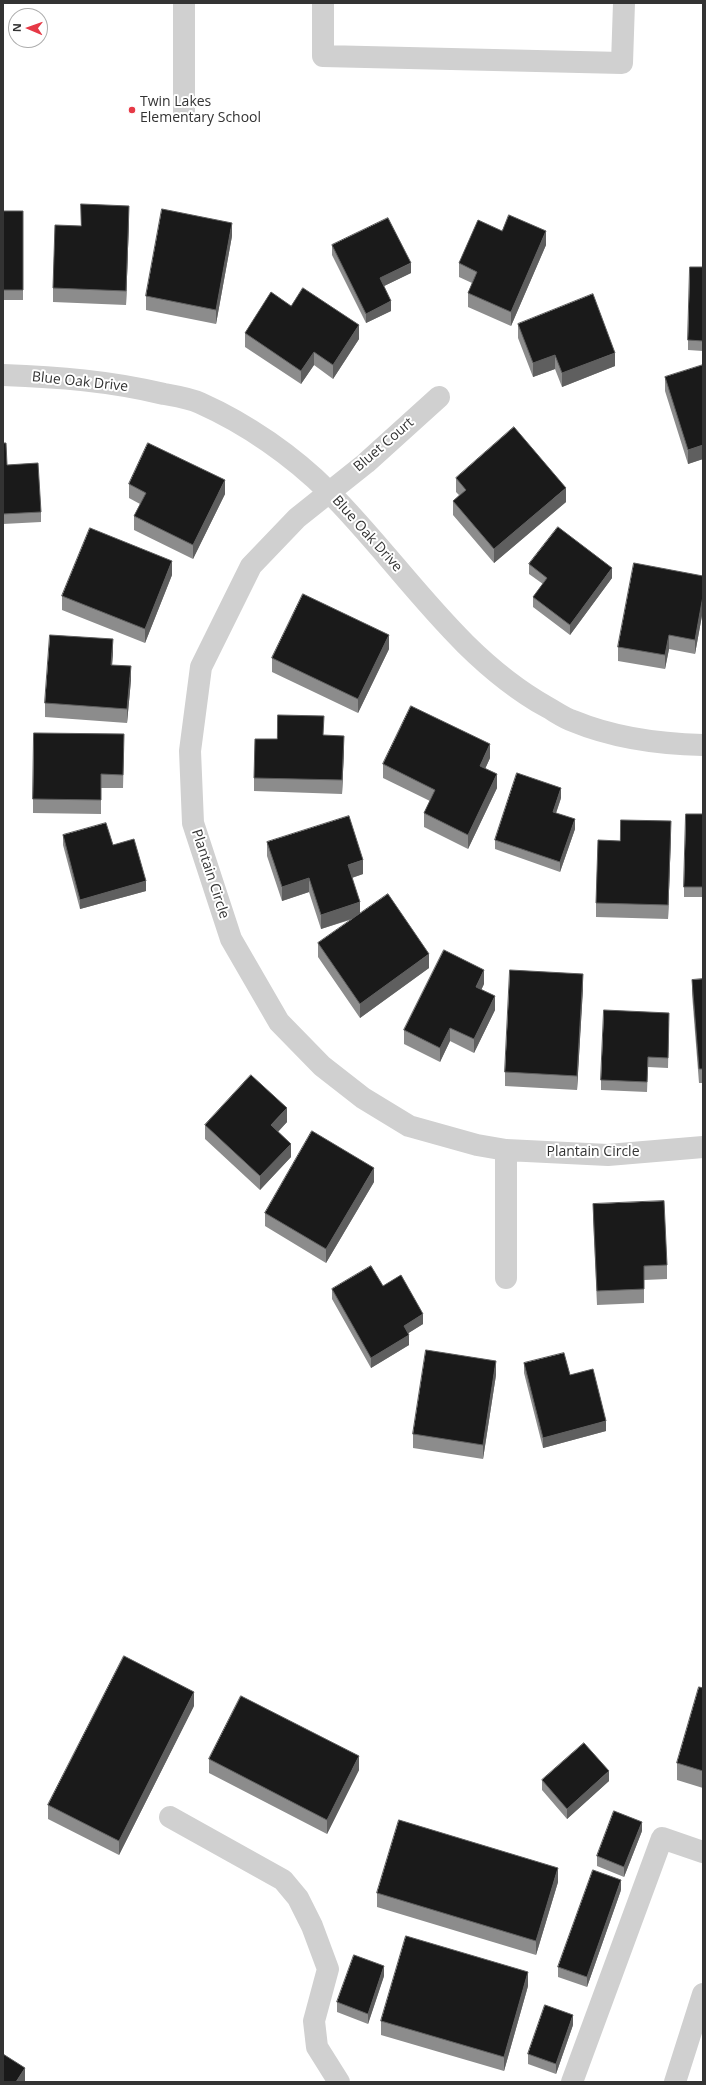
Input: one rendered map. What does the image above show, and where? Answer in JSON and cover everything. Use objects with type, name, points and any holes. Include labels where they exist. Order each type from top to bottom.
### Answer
[{"type":"street","points":[[184,3],[184,112]]},
{"type":"street","points":[[323,3],[323,56],[622,63],[624,3]]},
{"type":"street","name":"Blue Oak Drive","points":[[3,375],[96,380],[198,402],[254,433],[302,467],[329,492],[458,637],[489,667],[527,696],[571,721],[605,733],[648,742],[703,745]]},
{"type":"street","name":"Bluet Court","points":[[329,492],[366,463],[439,397]]},
{"type":"street","name":"Plantain Circle","points":[[329,492],[297,518],[251,566],[201,667],[190,751],[193,823],[231,939],[279,1022],[322,1066],[363,1098],[409,1126],[477,1145],[506,1150],[608,1155],[703,1147]]},
{"type":"street","points":[[506,1150],[506,1278]]},
{"type":"street","points":[[170,1817],[283,1880],[298,1898],[312,1926],[328,1969],[314,2021],[317,2047],[339,2082]]},
{"type":"street","points":[[572,2082],[662,1838],[703,1852]]},
{"type":"street","points":[[675,2082],[703,1994]]},
{"type":"building","points":[[81,204],[129,206],[126,291],[53,288],[55,225],[81,226]]},
{"type":"building","points":[[162,209],[232,223],[216,310],[146,296]]},
{"type":"building","points":[[3,211],[23,211],[23,290],[3,290]]},
{"type":"building","points":[[509,215],[546,231],[511,312],[468,293],[477,272],[459,263],[478,220],[502,231]]},
{"type":"building","points":[[388,218],[411,263],[380,278],[391,301],[366,314],[332,245]]},
{"type":"building","points":[[690,267],[703,267],[703,341],[688,340]]},
{"type":"building","points":[[303,288],[359,325],[333,365],[314,352],[301,371],[245,333],[271,292],[291,306]]},
{"type":"building","points":[[593,294],[615,353],[562,373],[555,355],[533,363],[518,324]]},
{"type":"building","points":[[703,365],[703,445],[688,450],[665,377]]},
{"type":"building","points":[[514,427],[566,488],[494,549],[453,501],[466,490],[456,478]]},
{"type":"building","points":[[3,443],[6,443],[7,465],[38,463],[41,512],[3,514]]},
{"type":"building","points":[[148,443],[225,480],[193,545],[134,516],[146,493],[129,484]]},
{"type":"building","points":[[558,527],[612,568],[570,625],[533,597],[547,578],[529,564]]},
{"type":"building","points":[[90,528],[172,561],[145,629],[62,596]]},
{"type":"building","points":[[634,563],[703,576],[703,596],[695,640],[669,635],[665,655],[618,647]]},
{"type":"building","points":[[303,594],[389,635],[358,699],[272,658]]},
{"type":"building","points":[[50,635],[113,639],[111,665],[131,666],[127,709],[45,703]]},
{"type":"building","points":[[411,706],[490,744],[480,766],[497,774],[468,835],[424,813],[435,790],[383,764]]},
{"type":"building","points":[[278,715],[324,716],[323,735],[344,736],[342,780],[254,778],[255,739],[277,739]]},
{"type":"building","points":[[34,733],[124,734],[123,775],[101,774],[101,800],[33,799]]},
{"type":"building","points":[[517,773],[561,788],[553,812],[575,819],[560,862],[495,840]]},
{"type":"building","points":[[686,814],[703,814],[703,887],[684,887]]},
{"type":"building","points":[[349,816],[363,860],[348,865],[360,902],[321,915],[309,878],[282,887],[267,842]]},
{"type":"building","points":[[621,820],[671,821],[668,905],[596,903],[598,840],[620,841]]},
{"type":"building","points":[[106,823],[113,845],[134,839],[146,881],[80,900],[63,835]]},
{"type":"building","points":[[388,894],[429,954],[360,1004],[318,943]]},
{"type":"building","points":[[444,950],[484,970],[476,987],[495,996],[474,1039],[450,1028],[440,1048],[404,1030]]},
{"type":"building","points":[[510,970],[583,974],[577,1076],[505,1072]]},
{"type":"building","points":[[703,979],[703,1069],[699,1069],[692,980]]},
{"type":"building","points":[[604,1010],[669,1013],[668,1058],[648,1057],[647,1082],[601,1080]]},
{"type":"building","points":[[251,1075],[287,1108],[271,1125],[291,1144],[260,1176],[205,1125]]},
{"type":"building","points":[[312,1131],[374,1168],[326,1249],[265,1213]]},
{"type":"building","points":[[664,1201],[667,1265],[644,1266],[644,1289],[597,1291],[593,1204]]},
{"type":"building","points":[[371,1266],[383,1286],[401,1275],[423,1314],[404,1326],[409,1335],[371,1358],[332,1289]]},
{"type":"building","points":[[426,1350],[496,1361],[483,1445],[413,1434]]},
{"type":"building","points":[[564,1353],[570,1375],[593,1369],[606,1421],[543,1438],[524,1363]]},
{"type":"building","points":[[124,1656],[194,1692],[119,1841],[48,1805]]},
{"type":"building","points":[[699,1687],[703,1688],[703,1771],[677,1763]]},
{"type":"building","points":[[241,1696],[359,1756],[327,1820],[209,1759]]},
{"type":"building","points":[[584,1743],[609,1771],[567,1809],[542,1780]]},
{"type":"building","points":[[614,1811],[642,1822],[624,1867],[597,1856]]},
{"type":"building","points":[[399,1820],[558,1868],[536,1941],[377,1893]]},
{"type":"building","points":[[593,1870],[621,1880],[587,1977],[558,1967]]},
{"type":"building","points":[[406,1936],[528,1972],[504,2057],[381,2021]]},
{"type":"building","points":[[354,1955],[384,1966],[368,2014],[337,2002]]},
{"type":"building","points":[[545,2005],[573,2015],[556,2064],[528,2054]]},
{"type":"building","points":[[3,2054],[25,2068],[16,2082],[3,2082]]},
{"type":"place","name":"Twin Lakes Elementary School","points":[[132,110]]}]
